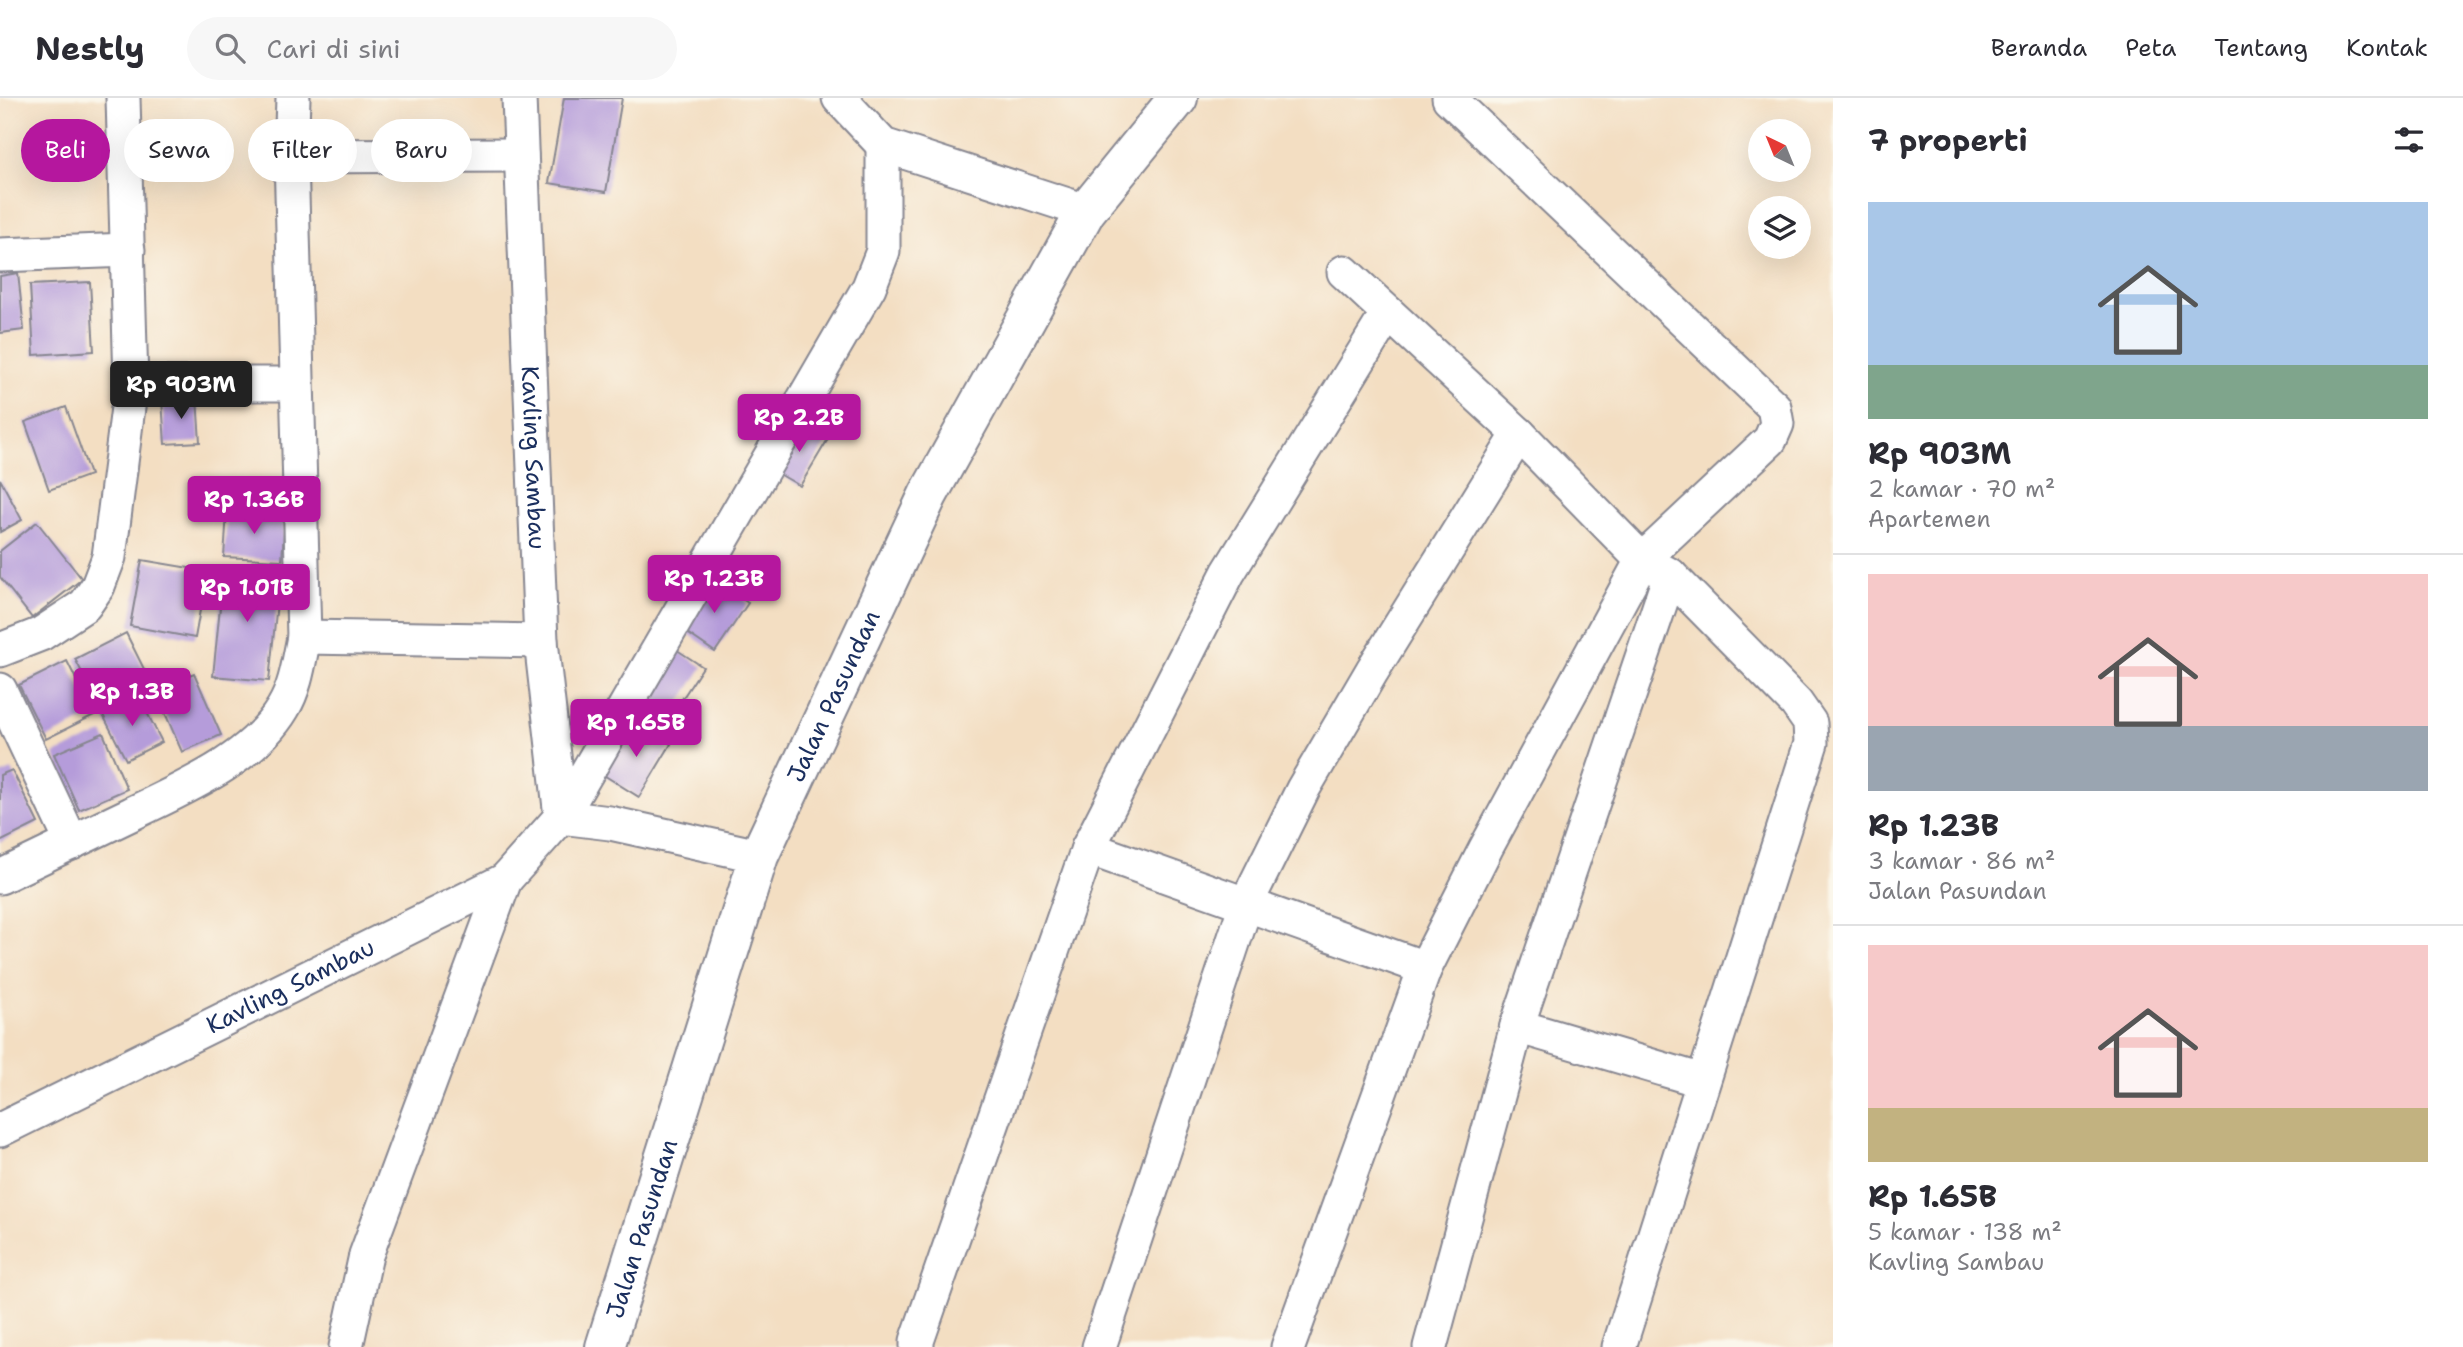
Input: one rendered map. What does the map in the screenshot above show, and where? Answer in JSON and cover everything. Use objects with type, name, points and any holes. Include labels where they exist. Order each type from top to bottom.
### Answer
[{"type":"street","points":[[0,650],[41,634],[85,605],[98,586],[109,557],[131,384],[123,98]]},
{"type":"street","points":[[292,119],[293,98]]},
{"type":"street","name":"Kavling Sambau","points":[[0,1130],[505,880],[561,817],[541,640],[519,98]]},
{"type":"street","points":[[839,98],[883,145],[1086,211]]},
{"type":"street","name":"Jalan Pasundan","points":[[605,1347],[759,856],[928,495],[1086,211],[1178,98]]},
{"type":"street","points":[[1288,1347],[1424,968],[1486,848],[1656,568],[1775,432],[1777,415],[1774,407],[1449,98]]},
{"type":"street","points":[[759,856],[610,823],[561,817],[869,287],[883,251],[883,145]]},
{"type":"street","points":[[357,156],[522,155]]},
{"type":"street","points":[[0,877],[188,785],[233,759],[258,738],[283,708],[296,680],[304,637],[292,182]]},
{"type":"street","points":[[0,255],[128,250]]},
{"type":"street","points":[[1344,272],[1519,433],[1796,703],[1804,712],[1812,733],[1619,1347]]},
{"type":"street","points":[[917,1347],[1088,848],[1228,573],[1388,313]]},
{"type":"street","points":[[131,384],[296,384]]},
{"type":"street","points":[[1099,1347],[1247,904],[1303,789],[1372,671],[1519,433]]},
{"type":"street","points":[[1430,1347],[1517,1026],[1656,568]]},
{"type":"street","points":[[304,637],[541,640]]},
{"type":"street","points":[[0,690],[72,843]]},
{"type":"street","points":[[1088,848],[1424,968]]},
{"type":"street","points":[[346,1347],[366,1255],[505,880]]},
{"type":"street","points":[[1517,1026],[1703,1081]]},
{"type":"building","points":[[564,98],[622,98],[606,192],[549,183]]},
{"type":"building","points":[[18,273],[24,330],[0,333],[0,276]]},
{"type":"building","points":[[90,282],[94,351],[34,355],[30,285]]},
{"type":"building","points":[[197,398],[200,442],[165,444],[162,400]]},
{"type":"building","points":[[66,407],[90,475],[49,490],[25,422]]},
{"type":"building","points":[[798,421],[828,439],[800,486],[769,468]]},
{"type":"building","points":[[0,479],[22,520],[0,532]]},
{"type":"building","points":[[227,512],[285,515],[282,560],[224,557]]},
{"type":"building","points":[[37,522],[82,579],[32,618],[0,577],[0,551]]},
{"type":"building","points":[[142,560],[207,571],[195,638],[130,626]]},
{"type":"building","points":[[224,568],[280,573],[269,681],[213,676]]},
{"type":"building","points":[[712,579],[748,603],[715,652],[680,628]]},
{"type":"building","points":[[126,633],[149,679],[99,705],[75,659]]},
{"type":"building","points":[[671,646],[703,667],[671,716],[638,695]]},
{"type":"building","points":[[67,661],[94,715],[46,739],[19,685]]},
{"type":"building","points":[[194,673],[221,735],[182,752],[155,690]]},
{"type":"building","points":[[138,695],[162,742],[126,760],[102,713]]},
{"type":"building","points":[[634,721],[671,744],[639,797],[602,774]]},
{"type":"building","points":[[103,733],[127,789],[79,810],[54,754]]},
{"type":"building","points":[[12,770],[38,823],[0,842],[0,775]]}]
